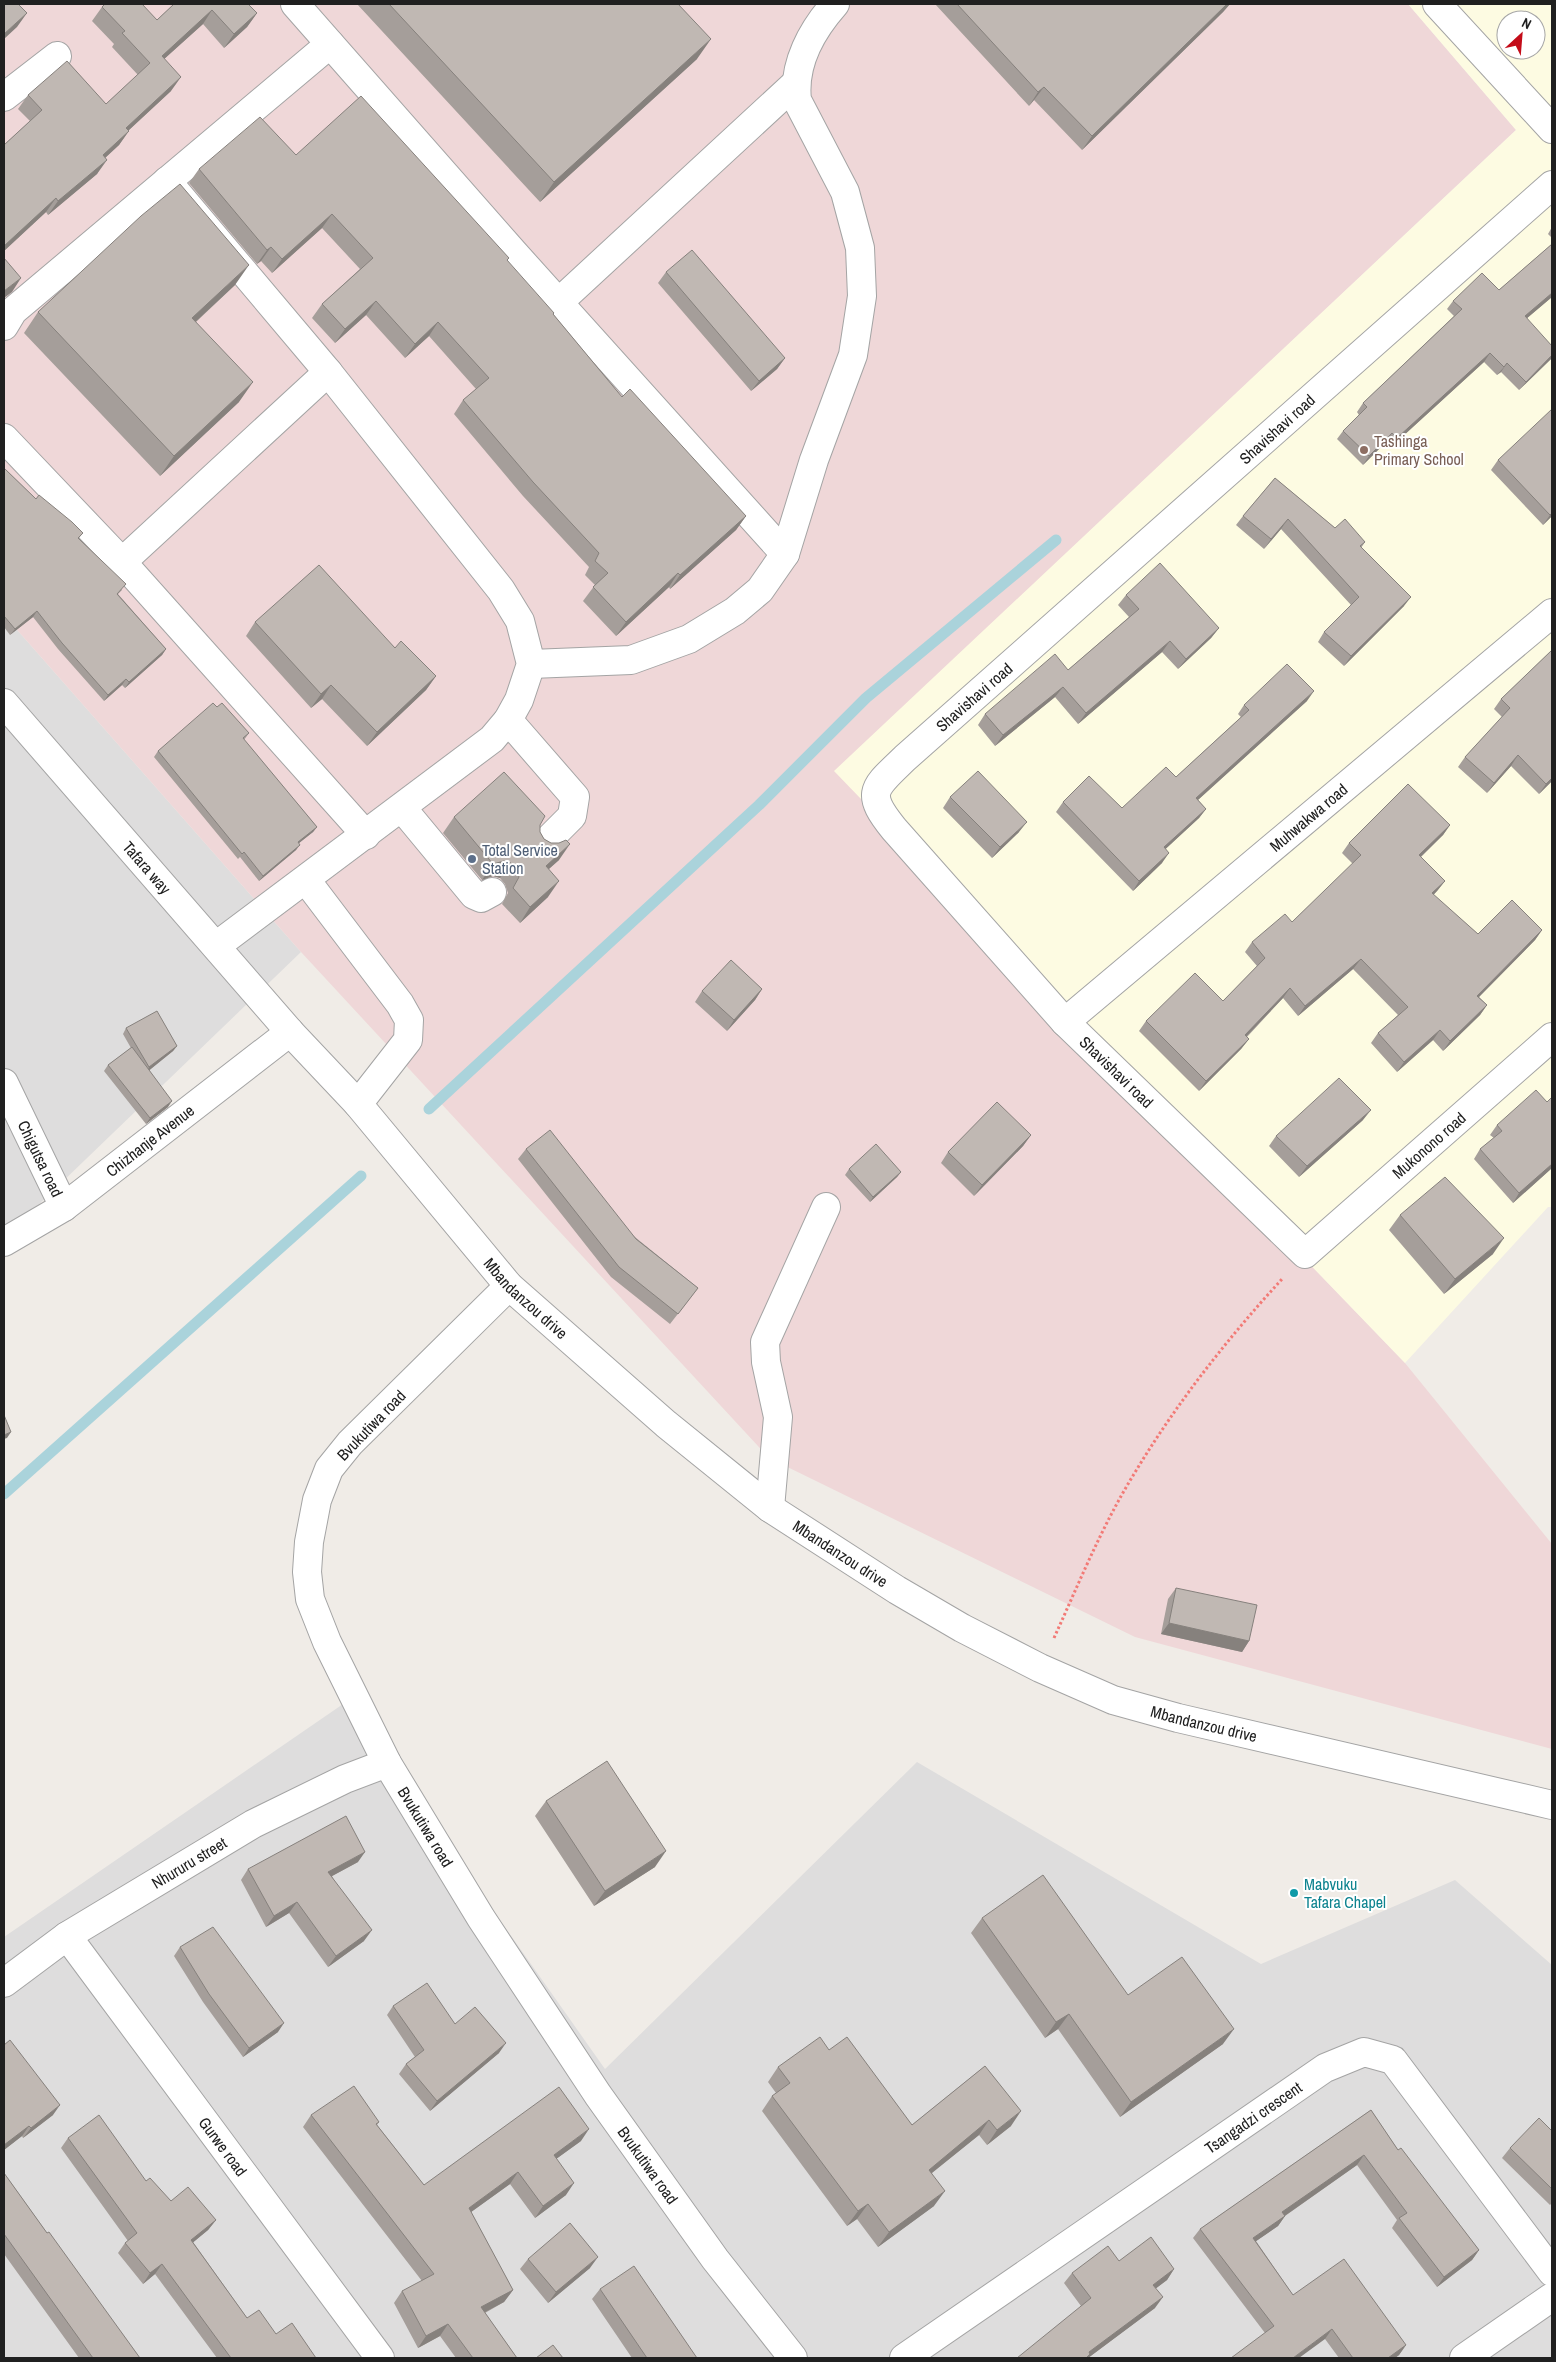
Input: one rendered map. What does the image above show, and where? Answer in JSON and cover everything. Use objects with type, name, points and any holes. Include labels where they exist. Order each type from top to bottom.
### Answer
[{"type":"street","points":[[295,4],[785,554]]},
{"type":"street","points":[[531,664],[630,660],[689,639],[735,610],[760,590],[785,554],[814,460],[853,355],[862,296],[860,248],[845,192],[797,100],[795,84],[801,59],[811,38],[835,4]]},
{"type":"street","points":[[1437,4],[1552,129]]},
{"type":"street","points":[[4,326],[13,311],[330,44]]},
{"type":"street","points":[[4,98],[57,56]]},
{"type":"street","points":[[559,302],[795,84]]},
{"type":"street","points":[[167,181],[328,372],[501,590],[520,621],[531,664],[519,700],[508,720],[492,739],[216,946]]},
{"type":"street","name":"Shavishavi road","points":[[1305,1254],[1065,1022],[894,829],[878,805],[875,790],[905,758],[1552,185]]},
{"type":"street","points":[[122,562],[328,372]]},
{"type":"street","points":[[4,438],[122,562],[366,835]]},
{"type":"street","name":"Muhwakwa road","points":[[1065,1022],[1552,613]]},
{"type":"street","name":"Tafara way","points":[[4,703],[290,1032]]},
{"type":"street","points":[[508,720],[575,797],[572,816],[544,844]]},
{"type":"street","points":[[402,808],[474,895],[480,898],[492,892]]},
{"type":"street","points":[[306,880],[400,1004],[409,1020],[408,1040],[358,1104]]},
{"type":"street","name":"Mbandanzou drive","points":[[290,1032],[358,1104],[509,1286],[666,1424],[770,1508],[897,1590],[962,1628],[1040,1668],[1113,1700],[1178,1718],[1552,1805]]},
{"type":"street","name":"Chizhanje Avenue","points":[[4,1242],[64,1207],[290,1032]]},
{"type":"street","name":"Mukonono road","points":[[1305,1254],[1552,1037]]},
{"type":"street","name":"Chigutsa road","points":[[4,1083],[64,1207]]},
{"type":"street","points":[[770,1508],[778,1417],[766,1362],[765,1342],[826,1207]]},
{"type":"street","name":"Bvukutiwa road","points":[[509,1286],[350,1443],[329,1469],[312,1519],[307,1572],[310,1599],[327,1642],[387,1763],[481,1918],[598,2095],[715,2259],[793,2358]]},
{"type":"street","name":"Nhururu street","points":[[4,1983],[67,1936],[253,1824],[345,1779],[387,1763]]},
{"type":"street","name":"Gurwe road","points":[[67,1936],[380,2358]]},
{"type":"street","name":"Tsangadzi crescent","points":[[904,2358],[1325,2068],[1364,2052],[1393,2060],[1552,2272]]},
{"type":"street","points":[[1464,2358],[1552,2297]]},
{"type":"path","points":[[1040,1668],[1102,1535],[1133,1475],[1201,1373],[1235,1331],[1305,1254]]},
{"type":"shaded area","points":[[4,4],[1408,4],[1516,130],[835,771],[1405,1363],[1552,1544],[1552,1749],[1135,1637],[769,1458],[301,952],[4,615]]},
{"type":"shaded area","name":"Tashinga Primary School","points":[[1408,4],[1552,4],[1552,1207],[1548,1207],[1405,1363],[834,771],[1516,130]]},
{"type":"shaded area","points":[[4,615],[301,952],[4,1238]]},
{"type":"shaded area","points":[[346,1702],[605,2069],[917,1762],[1261,1964],[1455,1880],[1552,1965],[1552,2358],[4,2358],[4,1937]]},
{"type":"building","points":[[4,4],[18,4],[27,13],[4,34]]},
{"type":"building","points":[[105,4],[142,4],[157,20],[174,4],[248,4],[257,13],[234,34],[212,10],[162,56],[181,77],[126,128],[129,131],[103,155],[107,160],[58,201],[56,198],[4,246],[4,145],[42,110],[28,95],[67,61],[106,104],[150,63],[122,33],[125,31],[102,7]]},
{"type":"building","points":[[389,4],[678,4],[711,39],[554,182]]},
{"type":"building","points":[[957,4],[1227,4],[1092,136],[1044,87],[1038,92]]},
{"type":"building","points":[[361,96],[509,258],[507,260],[554,313],[622,397],[630,389],[746,516],[680,575],[678,573],[626,622],[593,587],[608,573],[595,561],[599,553],[533,482],[463,400],[489,378],[438,322],[415,344],[376,301],[345,329],[322,304],[373,258],[332,214],[282,259],[271,247],[267,250],[199,169],[260,117],[296,155]]},
{"type":"building","points":[[180,184],[249,265],[192,318],[253,382],[174,456],[38,312],[141,216]]},
{"type":"building","points":[[1552,244],[1552,293],[1525,316],[1552,346],[1552,355],[1526,382],[1507,363],[1504,367],[1490,353],[1397,438],[1392,433],[1369,456],[1343,431],[1367,407],[1363,403],[1462,309],[1453,301],[1482,273],[1499,290]]},
{"type":"building","points":[[692,250],[785,358],[759,381],[666,272]]},
{"type":"building","points":[[4,258],[21,278],[4,291]]},
{"type":"building","points":[[1552,409],[1552,513],[1550,515],[1498,460]]},
{"type":"building","points":[[4,468],[36,499],[39,495],[83,533],[78,538],[126,584],[117,594],[166,649],[129,682],[126,679],[108,695],[62,643],[37,611],[15,629],[4,616]]},
{"type":"building","points":[[1275,478],[1335,528],[1345,519],[1365,542],[1360,546],[1411,597],[1351,656],[1324,632],[1359,597],[1288,519],[1271,539],[1243,516]]},
{"type":"building","points":[[1160,563],[1219,628],[1186,659],[1170,641],[1086,713],[1063,687],[1003,735],[985,714],[1055,654],[1068,670],[1139,609],[1126,595]]},
{"type":"building","points":[[319,565],[395,648],[401,641],[436,676],[377,732],[331,685],[321,694],[255,622]]},
{"type":"building","points":[[1552,650],[1552,778],[1546,784],[1518,755],[1494,783],[1465,757],[1510,708],[1501,699]]},
{"type":"building","points":[[1287,664],[1314,691],[1196,798],[1206,809],[1164,847],[1169,853],[1139,881],[1063,802],[1089,776],[1122,808],[1166,767],[1176,777],[1249,710],[1244,705]]},
{"type":"building","points":[[213,703],[217,707],[222,703],[249,733],[243,738],[317,827],[298,842],[300,845],[263,876],[244,852],[242,854],[158,751]]},
{"type":"building","points":[[978,771],[1027,822],[1000,847],[950,797]]},
{"type":"building","points":[[504,772],[545,816],[540,825],[540,832],[544,839],[551,843],[559,843],[566,840],[570,844],[546,866],[559,881],[530,907],[513,888],[519,877],[516,868],[511,863],[504,861],[493,864],[454,817]]},
{"type":"building","points":[[1408,784],[1450,825],[1419,855],[1445,881],[1432,893],[1478,934],[1512,900],[1542,930],[1477,996],[1487,1005],[1450,1041],[1440,1030],[1404,1062],[1378,1033],[1408,1007],[1361,959],[1305,1006],[1290,988],[1245,1035],[1249,1039],[1206,1081],[1146,1021],[1195,973],[1223,1001],[1265,958],[1252,942],[1285,914],[1292,922],[1361,855],[1349,843]]},
{"type":"building","points":[[731,960],[762,989],[734,1020],[702,991]]},
{"type":"building","points":[[157,1011],[177,1046],[149,1067],[126,1028]]},
{"type":"building","points":[[132,1047],[172,1101],[150,1118],[108,1065]]},
{"type":"building","points":[[1339,1078],[1371,1110],[1307,1166],[1276,1136]]},
{"type":"building","points":[[1536,1090],[1547,1102],[1552,1097],[1552,1164],[1519,1193],[1480,1149],[1502,1131],[1497,1125]]},
{"type":"building","points":[[997,1102],[1031,1135],[982,1185],[948,1152]]},
{"type":"building","points":[[550,1130],[636,1239],[698,1288],[678,1314],[619,1267],[526,1149]]},
{"type":"building","points":[[876,1144],[901,1172],[873,1197],[849,1169]]},
{"type":"building","points":[[1445,1177],[1504,1238],[1455,1279],[1400,1215]]},
{"type":"building","points":[[4,1415],[11,1432],[4,1435]]},
{"type":"building","points":[[1176,1588],[1257,1605],[1249,1641],[1169,1623]]},
{"type":"building","points":[[607,1761],[666,1851],[605,1891],[546,1801]]},
{"type":"building","points":[[346,1816],[365,1852],[328,1872],[372,1930],[336,1956],[297,1902],[274,1916],[248,1869]]},
{"type":"building","points":[[1043,1875],[1128,1995],[1182,1957],[1234,2029],[1131,2102],[1069,2014],[1056,2022],[982,1918]]},
{"type":"building","points":[[213,1927],[284,2023],[249,2048],[209,1994],[180,1947]]},
{"type":"building","points":[[427,1983],[455,2024],[475,2007],[506,2043],[437,2101],[406,2064],[424,2050],[393,2006]]},
{"type":"building","points":[[820,2037],[829,2050],[847,2037],[912,2125],[985,2066],[1021,2111],[997,2130],[989,2120],[929,2170],[945,2191],[889,2232],[868,2204],[858,2211],[772,2096],[790,2083],[778,2067]]},
{"type":"building","points":[[10,2040],[60,2105],[31,2128],[29,2126],[4,2145],[4,2045]]},
{"type":"building","points":[[354,2086],[379,2122],[376,2124],[424,2185],[559,2087],[589,2129],[554,2155],[574,2183],[543,2206],[518,2172],[469,2208],[513,2290],[481,2307],[517,2358],[473,2358],[448,2324],[426,2336],[402,2291],[434,2274],[311,2115]]},
{"type":"building","points":[[1371,2110],[1398,2150],[1401,2148],[1479,2250],[1444,2277],[1399,2218],[1407,2213],[1364,2155],[1282,2212],[1285,2216],[1253,2238],[1293,2295],[1344,2259],[1406,2345],[1388,2358],[1353,2358],[1332,2329],[1293,2358],[1231,2358],[1274,2326],[1200,2229]]},
{"type":"building","points":[[99,2115],[146,2181],[150,2178],[171,2201],[188,2187],[216,2220],[191,2240],[247,2318],[259,2310],[276,2334],[292,2323],[316,2358],[231,2358],[162,2264],[150,2273],[125,2243],[137,2233],[68,2138]]},
{"type":"building","points":[[1539,2118],[1552,2131],[1552,2189],[1510,2148]]},
{"type":"building","points":[[4,2173],[140,2358],[93,2358],[4,2234]]},
{"type":"building","points":[[570,2223],[598,2257],[556,2292],[528,2259]]},
{"type":"building","points":[[1151,2237],[1174,2269],[1153,2285],[1163,2297],[1089,2352],[1090,2354],[1086,2358],[1017,2358],[1091,2298],[1072,2273],[1108,2246],[1119,2261]]},
{"type":"building","points":[[634,2266],[697,2358],[647,2358],[600,2289]]},
{"type":"building","points":[[553,2345],[563,2358],[536,2358]]},
{"type":"waterway","points":[[429,1109],[759,805],[866,698],[1056,540]]},
{"type":"waterway","points":[[4,1494],[361,1176]]},
{"type":"place","name":"Tashinga Primary School","points":[[1364,450]]},
{"type":"place","name":"Total Service Station","points":[[472,859]]},
{"type":"place","name":"Mabvuku Tafara Chapel","points":[[1294,1893]]}]
